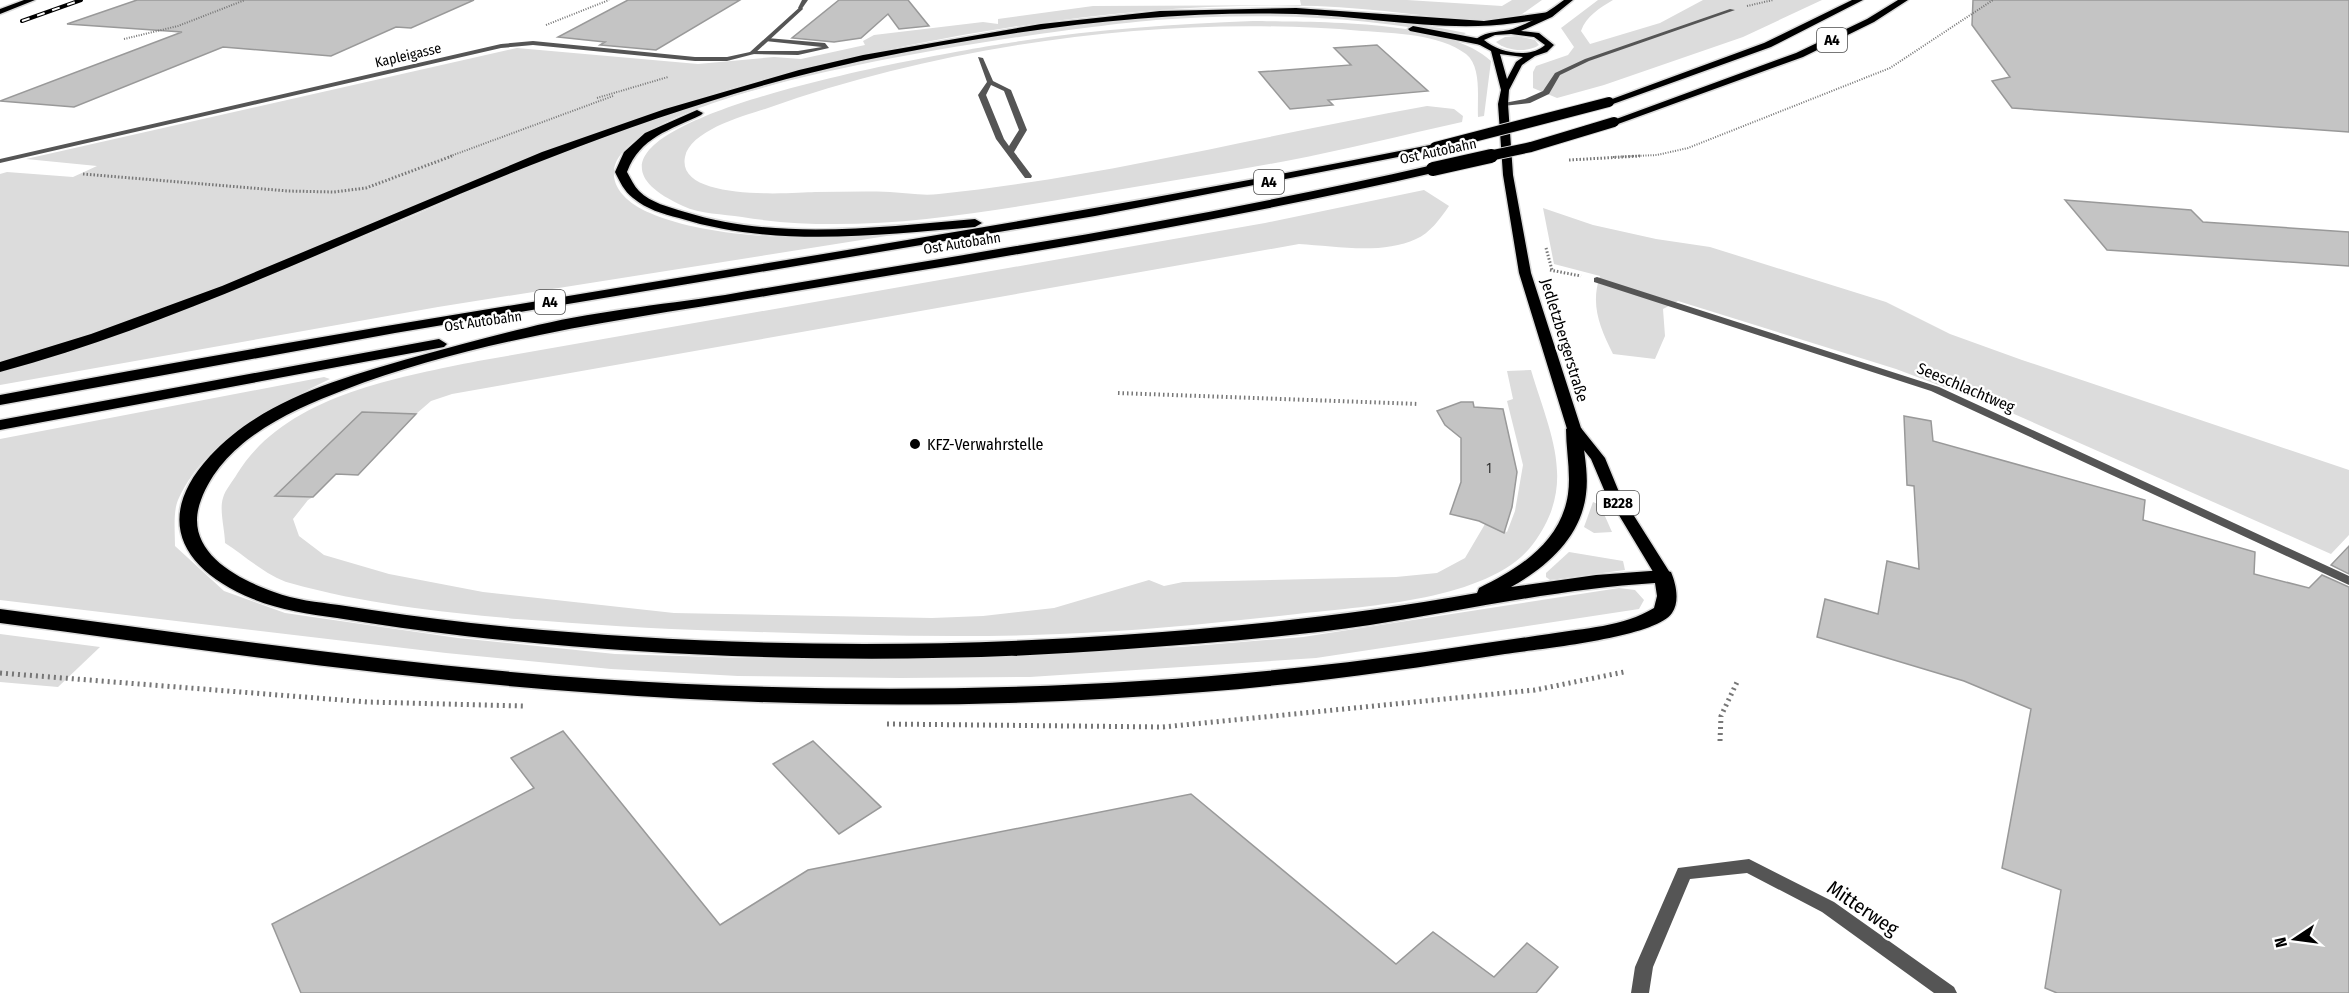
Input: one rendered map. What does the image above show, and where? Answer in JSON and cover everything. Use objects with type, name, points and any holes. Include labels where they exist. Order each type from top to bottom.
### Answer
[{"type":"highway","name":"Ost Autobahn","points":[[0,400],[515,307],[1102,213],[1436,147],[1609,102],[1751,53],[1829,18],[1860,0]]},
{"type":"highway","name":"Ost Autobahn","points":[[0,425],[476,338],[529,332],[1115,234],[1285,202],[1433,169],[1531,147],[1738,80],[1815,49],[1879,16],[1904,0]]},
{"type":"highway","points":[[0,367],[96,337],[227,289],[546,155],[669,111],[803,72],[947,42],[1116,18],[1251,10],[1484,24],[1549,15]]},
{"type":"highway","points":[[1391,17],[1484,38]]},
{"type":"highway","points":[[1102,213],[1051,212],[986,222],[859,232],[792,232],[736,227],[686,218],[652,205],[630,190],[621,172],[628,154],[649,135],[695,114],[812,78],[986,43],[1127,25],[1261,19],[1382,26],[1484,38]]},
{"type":"highway","points":[[0,616],[377,664],[570,683],[681,691],[821,695],[1050,692],[1201,685],[1402,664],[1633,626],[1652,619],[1663,611],[1667,596],[1664,576],[1608,578],[1388,616],[1277,628],[1069,645],[926,649],[693,647],[412,624],[283,602],[229,580],[197,552],[189,536],[188,519],[199,484],[225,451],[253,429],[290,407],[348,382],[529,332]]},
{"type":"highway","points":[[1461,603],[1528,570],[1565,531],[1577,494],[1574,429]]},
{"type":"main road","points":[[0,12],[31,0]]},
{"type":"main road","points":[[1534,53],[1495,50],[1484,38],[1511,32],[1549,15],[1569,0]]},
{"type":"main road","points":[[1511,32],[1542,38],[1549,15]]},
{"type":"main road","name":"Jedletzbergerstraße","points":[[1542,38],[1548,41],[1548,48],[1534,53],[1519,64],[1505,90],[1503,104],[1508,175],[1525,273],[1574,429],[1598,458],[1612,492],[1664,576]]},
{"type":"main road","name":"Jedletzbergerstraße","points":[[1495,50],[1505,90]]},
{"type":"street","points":[[752,53],[801,8],[806,0]]},
{"type":"street","points":[[1503,104],[1527,101],[1546,92],[1557,74],[1578,63],[1732,10]]},
{"type":"street","name":"Kapleigasse","points":[[0,161],[501,46],[533,43],[695,59],[727,59],[752,53],[798,53],[826,48],[816,43],[766,40]]},
{"type":"street","points":[[980,58],[990,82],[1007,90],[1023,130],[1010,151]]},
{"type":"street","points":[[990,82],[982,94],[1000,139],[1028,176]]},
{"type":"street","name":"Seeschlachtweg","points":[[1597,280],[1935,389],[2349,581]]},
{"type":"street","name":"Mitterweg","points":[[1640,993],[1644,967],[1684,873],[1749,866],[1828,907],[1948,993]]},
{"type":"path","points":[[124,39],[178,26],[245,0]]},
{"type":"path","points":[[540,27],[609,0]]},
{"type":"path","points":[[1732,10],[1773,0]]},
{"type":"path","points":[[1567,160],[1657,155],[1688,148],[1753,124],[1890,68],[1993,0]]},
{"type":"path","points":[[597,98],[678,74]]},
{"type":"path","points":[[83,174],[288,191],[334,192],[366,188],[613,96]]},
{"type":"path","points":[[1552,270],[1597,280]]},
{"type":"path","points":[[1118,393],[1419,404]]},
{"type":"path","points":[[0,674],[153,684]]},
{"type":"path","points":[[1720,741],[1721,716],[1738,680]]},
{"type":"shaded area","points":[[1300,0],[1407,0],[1502,6],[1512,0],[1542,0],[1515,19],[1496,21],[1317,6],[1186,8],[1121,13],[991,30],[862,55],[726,90],[654,112],[514,165],[236,281],[178,303],[0,362],[0,174],[7,172],[73,177],[97,166],[26,159],[517,48],[698,64],[774,57],[801,59],[865,45],[863,41],[874,35],[983,22],[998,24],[998,19],[1093,6],[1301,5]]},
{"type":"shaded area","points":[[1598,0],[1613,0],[1594,13],[1583,26],[1581,31],[1590,44],[1660,23],[1703,0],[1822,0],[1743,37],[1604,85],[1557,98],[1533,88],[1533,72],[1536,66],[1568,55],[1574,47],[1561,28]]},
{"type":"shaded area","points":[[1214,13],[1372,19],[1466,33],[1461,36],[1386,24],[1271,16],[1156,20],[1038,34],[951,48],[858,65],[768,86],[691,111],[636,140],[614,171],[616,185],[620,191],[637,206],[669,220],[738,234],[828,237],[883,232],[899,234],[438,307],[0,385],[0,373],[196,304],[556,156],[708,102],[850,64],[994,37],[1140,19]]},
{"type":"shaded area","points":[[1253,21],[1343,23],[1412,30],[1444,37],[1471,47],[1491,61],[1484,116],[1478,117],[1477,74],[1471,60],[1455,47],[1430,38],[1289,27],[1214,27],[1137,31],[1061,39],[985,51],[911,66],[838,85],[746,115],[708,131],[689,147],[685,157],[687,171],[698,182],[738,192],[890,192],[933,195],[1062,177],[1427,106],[1454,109],[1463,116],[1462,122],[1238,170],[962,215],[874,223],[785,222],[697,211],[683,206],[644,175],[653,146],[699,119],[768,95],[848,74],[987,46],[1079,33]]},
{"type":"shaded area","points":[[1517,36],[1535,40],[1539,45],[1534,48],[1517,50],[1496,42],[1505,37]]},
{"type":"shaded area","points":[[1424,190],[1449,206],[1426,233],[1403,244],[1358,248],[1299,244],[452,394],[431,401],[416,414],[362,412],[276,496],[313,497],[293,519],[299,536],[324,555],[389,574],[483,592],[674,613],[932,618],[983,616],[1054,608],[1149,580],[1164,586],[1183,582],[1396,577],[1437,573],[1465,558],[1485,524],[1507,532],[1515,511],[1523,465],[1507,401],[1513,399],[1507,371],[1531,370],[1552,437],[1556,458],[1557,479],[1554,500],[1547,522],[1533,544],[1514,563],[1488,578],[1457,589],[1356,608],[1090,633],[934,636],[697,630],[517,619],[374,602],[282,580],[225,543],[222,508],[224,495],[258,447],[283,426],[312,408],[378,384],[478,361],[1265,223]]},
{"type":"shaded area","points":[[1543,208],[1593,225],[1656,239],[1710,247],[1886,302],[1950,334],[2349,470],[2349,535],[2331,554],[2005,410],[1896,369],[1678,301],[1663,309],[1665,336],[1655,359],[1613,354],[1604,335],[1596,307],[1600,276],[1554,264]]},
{"type":"shaded area","points":[[324,377],[330,379],[286,401],[223,442],[190,478],[175,510],[175,546],[224,591],[285,613],[458,638],[615,654],[744,658],[899,658],[1181,647],[1303,637],[1619,588],[1635,590],[1644,600],[1639,609],[1316,658],[1030,677],[900,678],[738,676],[611,669],[446,653],[0,600],[0,439]]},
{"type":"shaded area","points":[[1593,502],[1600,505],[1612,532],[1594,533],[1584,527]]},
{"type":"shaded area","points":[[1569,552],[1623,561],[1625,570],[1550,580],[1546,577],[1546,573]]},
{"type":"shaded area","points":[[0,634],[100,647],[58,687],[0,682]]},
{"type":"building","points":[[137,0],[474,0],[411,28],[396,27],[331,56],[223,47],[74,107],[0,101],[182,32],[67,24]]},
{"type":"building","points":[[628,0],[740,0],[656,50],[600,45],[605,42],[558,37]]},
{"type":"building","points":[[839,0],[908,0],[929,26],[899,29],[888,14],[861,38],[834,42],[792,38]]},
{"type":"building","points":[[1973,0],[2349,0],[2349,132],[2012,108],[1992,81],[2010,77],[1972,25]]},
{"type":"building","points":[[1377,45],[1428,91],[1328,100],[1333,105],[1290,109],[1259,72],[1351,65],[1334,48]]},
{"type":"building","points":[[2065,200],[2191,210],[2203,222],[2349,232],[2349,266],[2107,250]]},
{"type":"building","points":[[1461,402],[1473,402],[1474,407],[1503,409],[1517,472],[1512,507],[1504,533],[1479,521],[1450,514],[1461,482],[1461,438],[1445,425],[1437,411]]},
{"type":"building","points":[[362,412],[416,414],[358,475],[336,474],[313,497],[275,496]]},
{"type":"building","points":[[1904,416],[1931,421],[1933,441],[2145,500],[2143,520],[2255,552],[2254,574],[2309,588],[2322,575],[2349,587],[2349,993],[2057,993],[2045,988],[2061,890],[2002,868],[2031,709],[1964,681],[1817,637],[1825,599],[1878,614],[1887,561],[1919,569],[1914,486],[1907,485]]},
{"type":"building","points":[[2349,546],[2349,574],[2331,565]]},
{"type":"building","points":[[563,731],[720,925],[808,870],[1191,794],[1396,964],[1433,932],[1494,977],[1527,943],[1558,967],[1536,993],[301,993],[272,924],[534,788],[511,758]]},
{"type":"building","points":[[813,741],[881,807],[839,834],[773,764]]},
{"type":"railway","points":[[22,21],[81,0]]},
{"type":"place","name":"KFZ-Verwahrstelle","points":[[915,444]]}]
